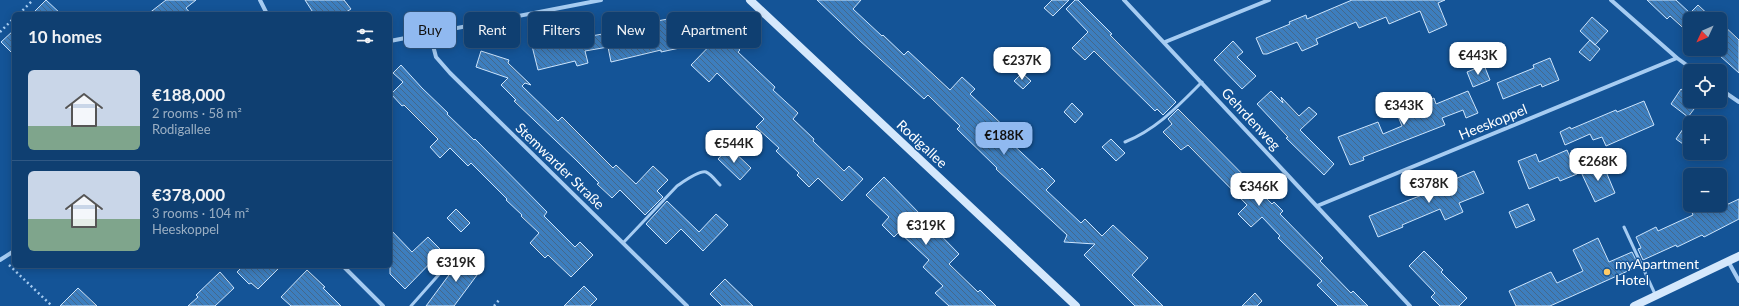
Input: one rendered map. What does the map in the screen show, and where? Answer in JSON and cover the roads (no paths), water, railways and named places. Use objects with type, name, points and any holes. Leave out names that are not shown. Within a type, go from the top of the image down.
[{"type":"main road","name":"Rodigallee","points":[[750,0],[1076,306]]},
{"type":"main road","points":[[1634,306],[1739,256]]},
{"type":"street","points":[[260,0],[266,12]]},
{"type":"street","points":[[456,29],[601,0]]},
{"type":"street","name":"Gehrdenweg","points":[[1124,0],[1165,42],[1410,306]]},
{"type":"street","points":[[1165,42],[1269,0]]},
{"type":"street","points":[[1611,0],[1685,64]]},
{"type":"street","points":[[392,41],[404,39]]},
{"type":"street","name":"Stemwarder Straße","points":[[434,48],[436,57],[450,73],[687,306]]},
{"type":"street","name":"Heeskoppel","points":[[1317,206],[1677,58]]},
{"type":"street","points":[[1727,94],[1739,102]]},
{"type":"street","points":[[1,259],[12,251]]},
{"type":"street","points":[[1728,261],[1739,281]]},
{"type":"street","points":[[344,268],[383,306]]},
{"type":"lane","points":[[1125,142],[1140,136],[1164,120],[1202,82]]},
{"type":"lane","points":[[623,243],[677,186],[686,180],[706,172],[720,185]]},
{"type":"lane","points":[[1624,227],[1656,296]]},
{"type":"lane","points":[[411,306],[458,253]]},
{"type":"place","name":"myApartment Hotel","points":[[1607,272]]}]
